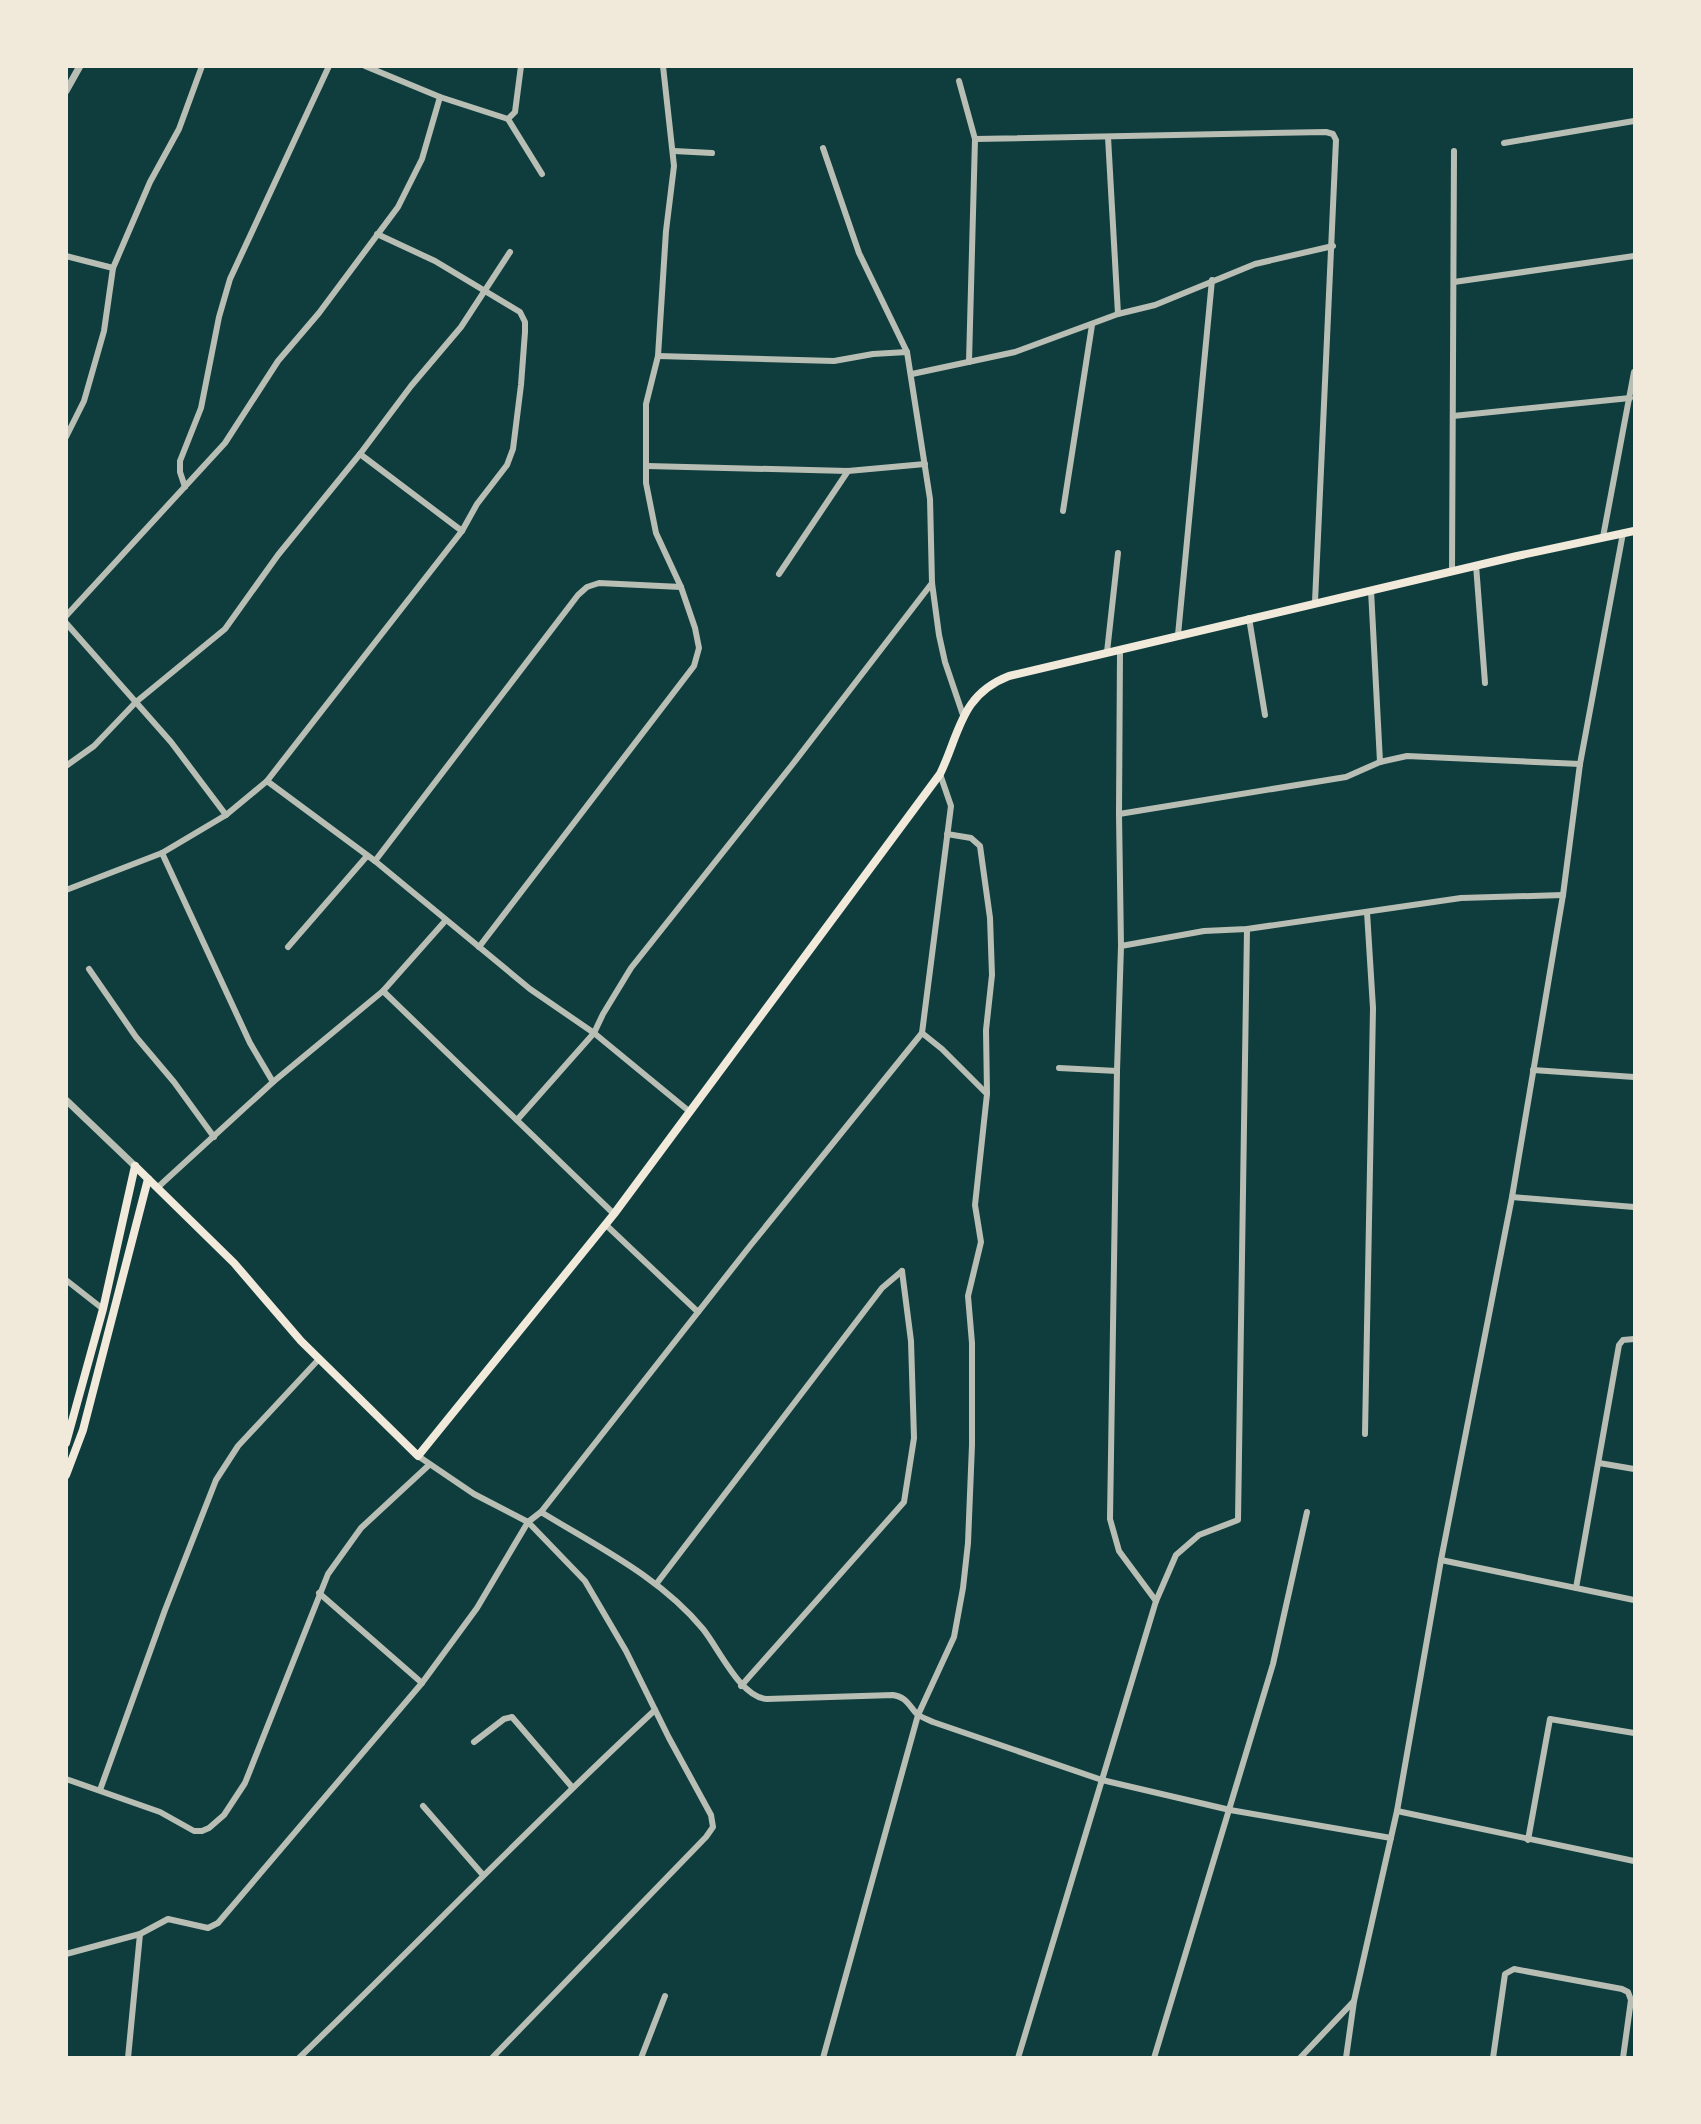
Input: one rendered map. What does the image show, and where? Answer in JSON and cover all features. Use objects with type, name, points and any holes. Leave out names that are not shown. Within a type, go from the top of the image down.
[{"type":"main road","points":[[135,1166],[234,1263],[319,1359],[418,1456],[614,1214],[691,1112],[940,774],[963,715],[982,691],[1009,676],[1315,602],[1634,531]]},
{"type":"main road","points":[[66,1443],[103,1309],[135,1166]]},
{"type":"main road","points":[[66,1475],[89,1408],[148,1179]]},
{"type":"main road","points":[[78,1404],[89,1408]]},
{"type":"street","points":[[66,91],[80,66]]},
{"type":"street","points":[[66,437],[84,401],[104,331],[113,268],[150,182],[179,129],[202,66]]},
{"type":"street","points":[[185,487],[180,461],[201,408],[223,299],[329,66]]},
{"type":"street","points":[[365,66],[440,97],[508,119],[542,174]]},
{"type":"street","points":[[508,119],[515,112],[521,66]]},
{"type":"street","points":[[480,947],[694,666],[699,648],[681,587],[656,533],[646,483],[646,404],[658,356],[674,151],[663,66]]},
{"type":"street","points":[[959,81],[975,139],[969,362]]},
{"type":"street","points":[[66,616],[225,443],[272,368],[319,313],[398,207],[422,159],[440,97]]},
{"type":"street","points":[[1503,143],[1634,121]]},
{"type":"street","points":[[975,139],[1333,134],[1336,140],[1333,246],[1315,602]]},
{"type":"street","points":[[1108,137],[1118,314]]},
{"type":"street","points":[[823,148],[859,253],[907,352],[933,533],[932,583],[945,663],[963,715]]},
{"type":"street","points":[[674,151],[712,153]]},
{"type":"street","points":[[1452,571],[1454,151]]},
{"type":"street","points":[[66,890],[162,853],[226,815],[267,781],[462,531],[477,504],[506,465],[513,449],[521,385],[524,322],[520,312],[435,261],[377,234]]},
{"type":"street","points":[[912,374],[1015,352],[1118,314],[1155,305],[1212,280],[1268,260],[1333,246]]},
{"type":"street","points":[[66,766],[94,746],[136,702],[225,629],[278,555],[461,327],[510,252]]},
{"type":"street","points":[[66,256],[113,268]]},
{"type":"street","points":[[1454,282],[1634,256]]},
{"type":"street","points":[[1178,635],[1212,280]]},
{"type":"street","points":[[1063,511],[1092,324]]},
{"type":"street","points":[[658,356],[834,361],[873,354],[907,352]]},
{"type":"street","points":[[1603,537],[1634,372]]},
{"type":"street","points":[[1453,416],[1630,398]]},
{"type":"street","points":[[360,454],[462,531]]},
{"type":"street","points":[[647,466],[848,471],[925,464]]},
{"type":"street","points":[[779,574],[848,471]]},
{"type":"street","points":[[1346,2057],[1354,2001],[1397,1811],[1441,1560],[1512,1198],[1563,895],[1580,764],[1623,533]]},
{"type":"street","points":[[1107,652],[1118,553]]},
{"type":"street","points":[[1476,565],[1485,683]]},
{"type":"street","points":[[375,861],[578,595],[587,587],[599,583],[681,587]]},
{"type":"street","points":[[517,1120],[594,1033],[631,968],[932,583]]},
{"type":"street","points":[[1370,590],[1380,762]]},
{"type":"street","points":[[1249,618],[1265,715]]},
{"type":"street","points":[[66,624],[170,742],[226,815]]},
{"type":"street","points":[[1121,650],[1121,946],[1110,1519],[1119,1551],[1156,1601]]},
{"type":"street","points":[[1119,814],[1346,777],[1380,762],[1407,756],[1580,764]]},
{"type":"street","points":[[66,1954],[140,1934],[169,1919],[208,1928],[218,1923],[422,1683],[477,1608],[528,1522],[541,1512],[922,1033],[951,806],[940,774]]},
{"type":"street","points":[[267,781],[375,861],[530,989],[594,1033],[691,1112]]},
{"type":"street","points":[[823,2057],[918,1715],[954,1637],[968,1543],[972,1343],[968,1296],[981,1242],[975,1205],[987,1094],[986,1030],[992,975],[990,918],[980,846],[971,838],[947,834]]},
{"type":"street","points":[[162,853],[250,1043],[273,1082]]},
{"type":"street","points":[[288,947],[367,856]]},
{"type":"street","points":[[1121,946],[1204,931],[1247,929],[1461,898],[1563,895]]},
{"type":"street","points":[[1366,1434],[1373,1008],[1367,912]]},
{"type":"street","points":[[157,1188],[273,1082],[383,991],[446,920]]},
{"type":"street","points":[[1018,2057],[1156,1601],[1176,1555],[1199,1535],[1238,1520],[1247,929]]},
{"type":"street","points":[[89,969],[136,1037],[174,1082],[214,1137]]},
{"type":"street","points":[[383,991],[614,1214]]},
{"type":"street","points":[[922,1033],[987,1094]]},
{"type":"street","points":[[1059,1068],[1117,1071]]},
{"type":"street","points":[[1532,1070],[1634,1077]]},
{"type":"street","points":[[66,1100],[135,1166]]},
{"type":"street","points":[[1512,1198],[1634,1207]]},
{"type":"street","points":[[605,1224],[698,1312]]},
{"type":"street","points":[[657,1583],[882,1288],[902,1271],[911,1341],[914,1438],[904,1502],[741,1686]]},
{"type":"street","points":[[66,1280],[103,1309]]},
{"type":"street","points":[[1576,1588],[1619,1345],[1623,1340],[1634,1339]]},
{"type":"street","points":[[100,1790],[165,1610],[216,1480],[238,1446],[319,1359]]},
{"type":"street","points":[[418,1456],[474,1494],[528,1522],[585,1581],[626,1651],[711,1815],[712,1827],[706,1837],[492,2057]]},
{"type":"street","points":[[1599,1463],[1634,1469]]},
{"type":"street","points":[[66,1779],[160,1812],[194,1831],[209,1828],[224,1815],[245,1783],[328,1574],[361,1528],[429,1465]]},
{"type":"street","points":[[541,1512],[657,1583],[690,1612],[741,1686],[755,1698],[893,1695],[910,1703],[918,1715],[1101,1780],[1230,1810],[1391,1838]]},
{"type":"street","points":[[1154,2057],[1273,1664],[1307,1512]]},
{"type":"street","points":[[1441,1560],[1634,1600]]},
{"type":"street","points":[[319,1592],[422,1683]]},
{"type":"street","points":[[299,2057],[390,1970],[572,1787],[655,1710]]},
{"type":"street","points":[[474,1742],[504,1718],[512,1717],[572,1787]]},
{"type":"street","points":[[1528,1840],[1550,1719],[1634,1733]]},
{"type":"street","points":[[423,1806],[483,1875]]},
{"type":"street","points":[[1397,1811],[1634,1861]]},
{"type":"street","points":[[128,2057],[140,1934]]},
{"type":"street","points":[[1493,2057],[1505,1974],[1514,1969],[1622,1989],[1628,1993],[1631,2000],[1623,2057]]},
{"type":"street","points":[[641,2057],[665,1996]]},
{"type":"street","points":[[1300,2057],[1354,2001]]}]
